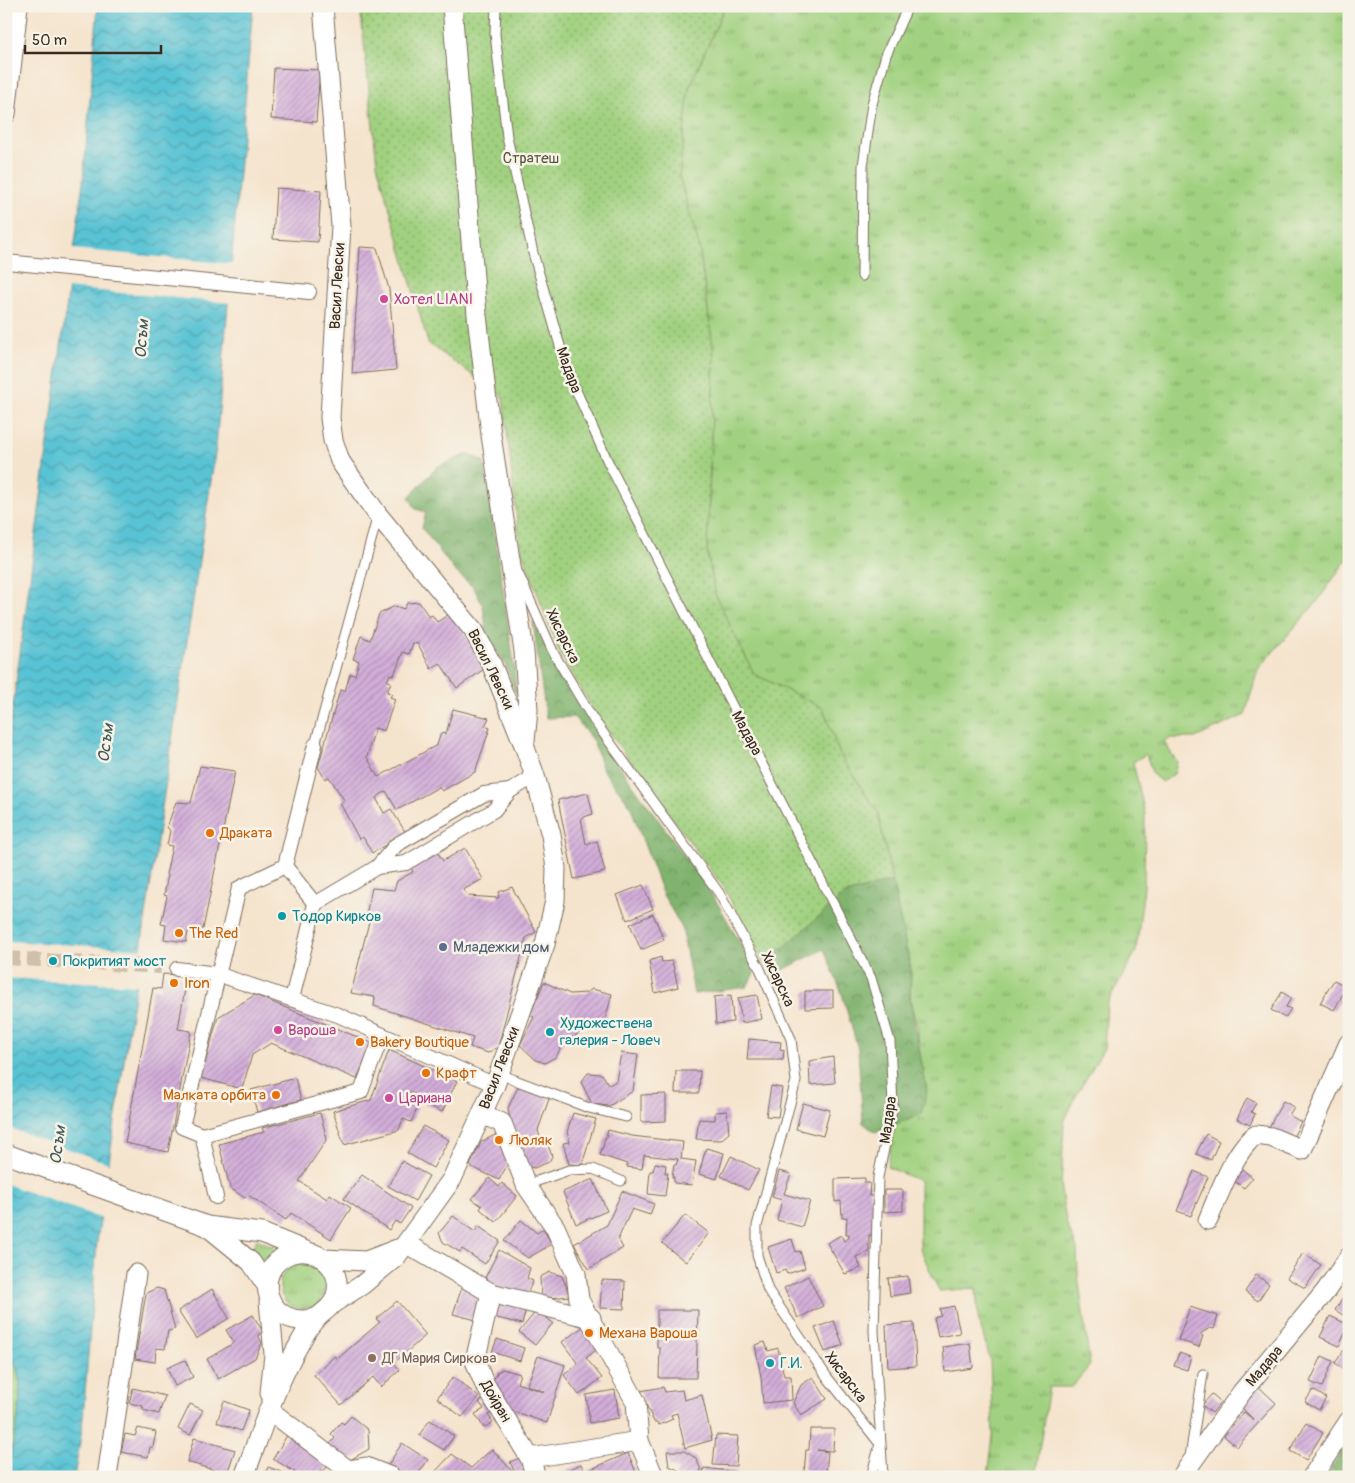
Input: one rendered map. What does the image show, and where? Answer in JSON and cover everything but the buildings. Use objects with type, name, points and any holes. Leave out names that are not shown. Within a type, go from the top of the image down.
[{"type":"street","points":[[6,114],[18,6]]},
{"type":"street","name":"Васил Левски","points":[[323,6],[329,58],[341,226],[330,418],[333,440],[340,461],[378,515],[474,631],[498,680],[535,776],[551,835],[556,868],[555,901],[544,944],[497,1079],[452,1179],[407,1244],[385,1268],[332,1304]]},
{"type":"street","points":[[452,6],[477,315],[507,548],[524,651],[528,710],[524,745]]},
{"type":"street","points":[[6,262],[308,292]]},
{"type":"street","points":[[285,866],[315,744]]},
{"type":"street","points":[[377,867],[406,863],[494,810],[510,791],[535,776]]},
{"type":"street","points":[[292,998],[315,904],[377,867],[396,845],[484,794],[510,791]]},
{"type":"street","points":[[285,866],[315,904]]},
{"type":"street","points":[[285,866],[239,888],[182,1127],[202,1135],[361,1092],[382,1034]]},
{"type":"street","points":[[177,969],[217,974],[292,998],[497,1079]]},
{"type":"street","points":[[1208,1220],[1227,1178],[1248,1140],[1256,1135],[1271,1137],[1302,1150],[1349,1044]]},
{"type":"street","points":[[482,1114],[502,1123],[526,1185],[559,1236],[576,1274],[579,1300],[591,1318],[636,1402],[639,1440],[654,1477]]},
{"type":"street","points":[[202,1135],[216,1197]]},
{"type":"street","points":[[6,1154],[207,1226],[262,1234],[317,1256],[334,1272],[337,1283],[332,1304],[326,1312],[316,1318],[304,1321],[293,1320],[278,1311],[251,1262],[207,1226]]},
{"type":"street","points":[[269,1410],[274,1354],[268,1292],[271,1271],[280,1259],[290,1254],[366,1261],[388,1254],[407,1244],[491,1293],[591,1318]]},
{"type":"street","name":"Мадара","points":[[1185,1472],[1242,1392],[1325,1292],[1349,1257]]},
{"type":"street","points":[[107,1477],[136,1274]]},
{"type":"street","name":"Дойран","points":[[491,1293],[475,1361],[484,1383],[530,1458],[536,1477]]},
{"type":"street","points":[[244,1477],[288,1366],[316,1318]]},
{"type":"street","points":[[269,1410],[349,1473],[366,1467],[392,1477]]},
{"type":"street","points":[[1312,1477],[1349,1421]]},
{"type":"street","points":[[530,1458],[639,1440]]},
{"type":"lane","name":"Мадара","points":[[496,6],[495,34],[507,137],[533,253],[567,370],[608,462],[871,978],[890,1041],[893,1106],[878,1177],[874,1331],[883,1477]]},
{"type":"lane","points":[[862,276],[863,166],[872,104],[886,55],[908,6]]},
{"type":"lane","points":[[315,744],[378,515]]},
{"type":"lane","name":"Хисарска","points":[[507,548],[554,654],[593,718],[719,893],[760,969],[791,1039],[796,1081],[757,1226],[757,1255],[768,1290],[827,1377],[880,1444]]},
{"type":"lane","points":[[497,1079],[589,1108],[626,1117]]},
{"type":"lane","points":[[526,1185],[569,1170],[593,1169],[621,1181]]},
{"type":"lane","points":[[1185,1472],[1203,1374]]},
{"type":"lane","points":[[870,1477],[880,1444]]},
{"type":"green space","name":"Стратеш","points":[[360,6],[725,6],[689,88],[679,176],[699,246],[714,355],[707,552],[716,597],[754,674],[823,708],[840,755],[878,813],[892,881],[845,894],[764,964],[724,888],[597,716],[559,652],[520,546],[503,397],[428,343],[377,164]]},
{"type":"green space","points":[[725,6],[1349,6],[1349,556],[1317,602],[1258,669],[1245,715],[1195,738],[1170,738],[1164,742],[1177,762],[1174,774],[1162,782],[1153,775],[1146,754],[1133,762],[1145,814],[1144,887],[1136,951],[1107,1004],[1104,1048],[1076,1096],[1064,1122],[1061,1192],[1067,1225],[1077,1248],[1078,1276],[1090,1365],[1072,1387],[1049,1387],[1035,1477],[988,1477],[993,1435],[990,1359],[978,1318],[976,1288],[939,1291],[920,1248],[920,1181],[887,1167],[895,1124],[921,1114],[918,1030],[910,1000],[911,970],[878,813],[840,755],[823,708],[754,674],[716,597],[707,551],[714,355],[699,246],[679,176],[689,88]]},
{"type":"green space","points":[[468,454],[484,461],[514,665],[516,695],[506,666],[487,634],[483,606],[474,588],[454,570],[422,528],[426,512],[416,509],[409,497],[437,467]]},
{"type":"green space","points":[[533,621],[551,657],[592,726],[722,911],[755,971],[747,987],[694,994],[682,928],[662,893],[630,805],[603,770],[593,741],[574,717],[546,718]]},
{"type":"green space","points":[[892,881],[911,970],[910,1000],[927,1090],[921,1114],[875,1132],[863,1123],[858,1049],[842,994],[824,949],[779,972],[764,964],[845,894]]},
{"type":"green space","points":[[257,1239],[276,1248],[261,1264],[250,1252]]},
{"type":"green space","points":[[303,1263],[316,1267],[322,1273],[326,1286],[322,1299],[316,1305],[303,1309],[290,1305],[284,1299],[280,1286],[284,1273],[290,1267]]},
{"type":"green space","points":[[6,1348],[15,1362],[20,1394],[19,1411],[7,1477]]},
{"type":"green space","points":[[1349,1441],[1349,1477],[1328,1477],[1327,1474]]},
{"type":"water","name":"Осъм","points":[[98,6],[253,6],[216,447],[97,1242],[82,1430],[74,1477],[7,1477],[19,1411],[20,1394],[15,1362],[6,1348],[6,758],[83,182]]},
{"type":"pier","points":[[72,249],[234,264],[231,303],[67,288]]},
{"type":"pier","name":"Покритият мост","points":[[6,941],[143,949],[138,985],[6,978]]},
{"type":"pier","points":[[6,1127],[111,1164],[103,1219],[6,1184]]},
{"type":"tunnel","points":[[6,958],[161,967]]},
{"type":"place","name":"Хотел LIANI","points":[[384,299]]},
{"type":"place","name":"Драката","points":[[210,833]]},
{"type":"place","name":"Тодор Кирков","points":[[282,916]]},
{"type":"place","name":"The Red","points":[[179,933]]},
{"type":"place","name":"Младежки дом","points":[[443,947]]},
{"type":"place","name":"Покритият мост","points":[[53,961]]},
{"type":"place","name":"Iron","points":[[174,983]]},
{"type":"place","name":"Вароша","points":[[278,1030]]},
{"type":"place","name":"Художествена галерия - Ловеч","points":[[550,1032]]},
{"type":"place","name":"Bakery Boutique","points":[[360,1042]]},
{"type":"place","name":"Крафт","points":[[426,1073]]},
{"type":"place","name":"Малката орбита","points":[[276,1095]]},
{"type":"place","name":"Цариана","points":[[389,1098]]},
{"type":"place","name":"Люляк","points":[[499,1140]]},
{"type":"place","name":"Механа Вароша","points":[[589,1333]]},
{"type":"place","name":"ДГ Мария Сиркова","points":[[372,1358]]},
{"type":"place","name":"Г.И.","points":[[770,1363]]}]
